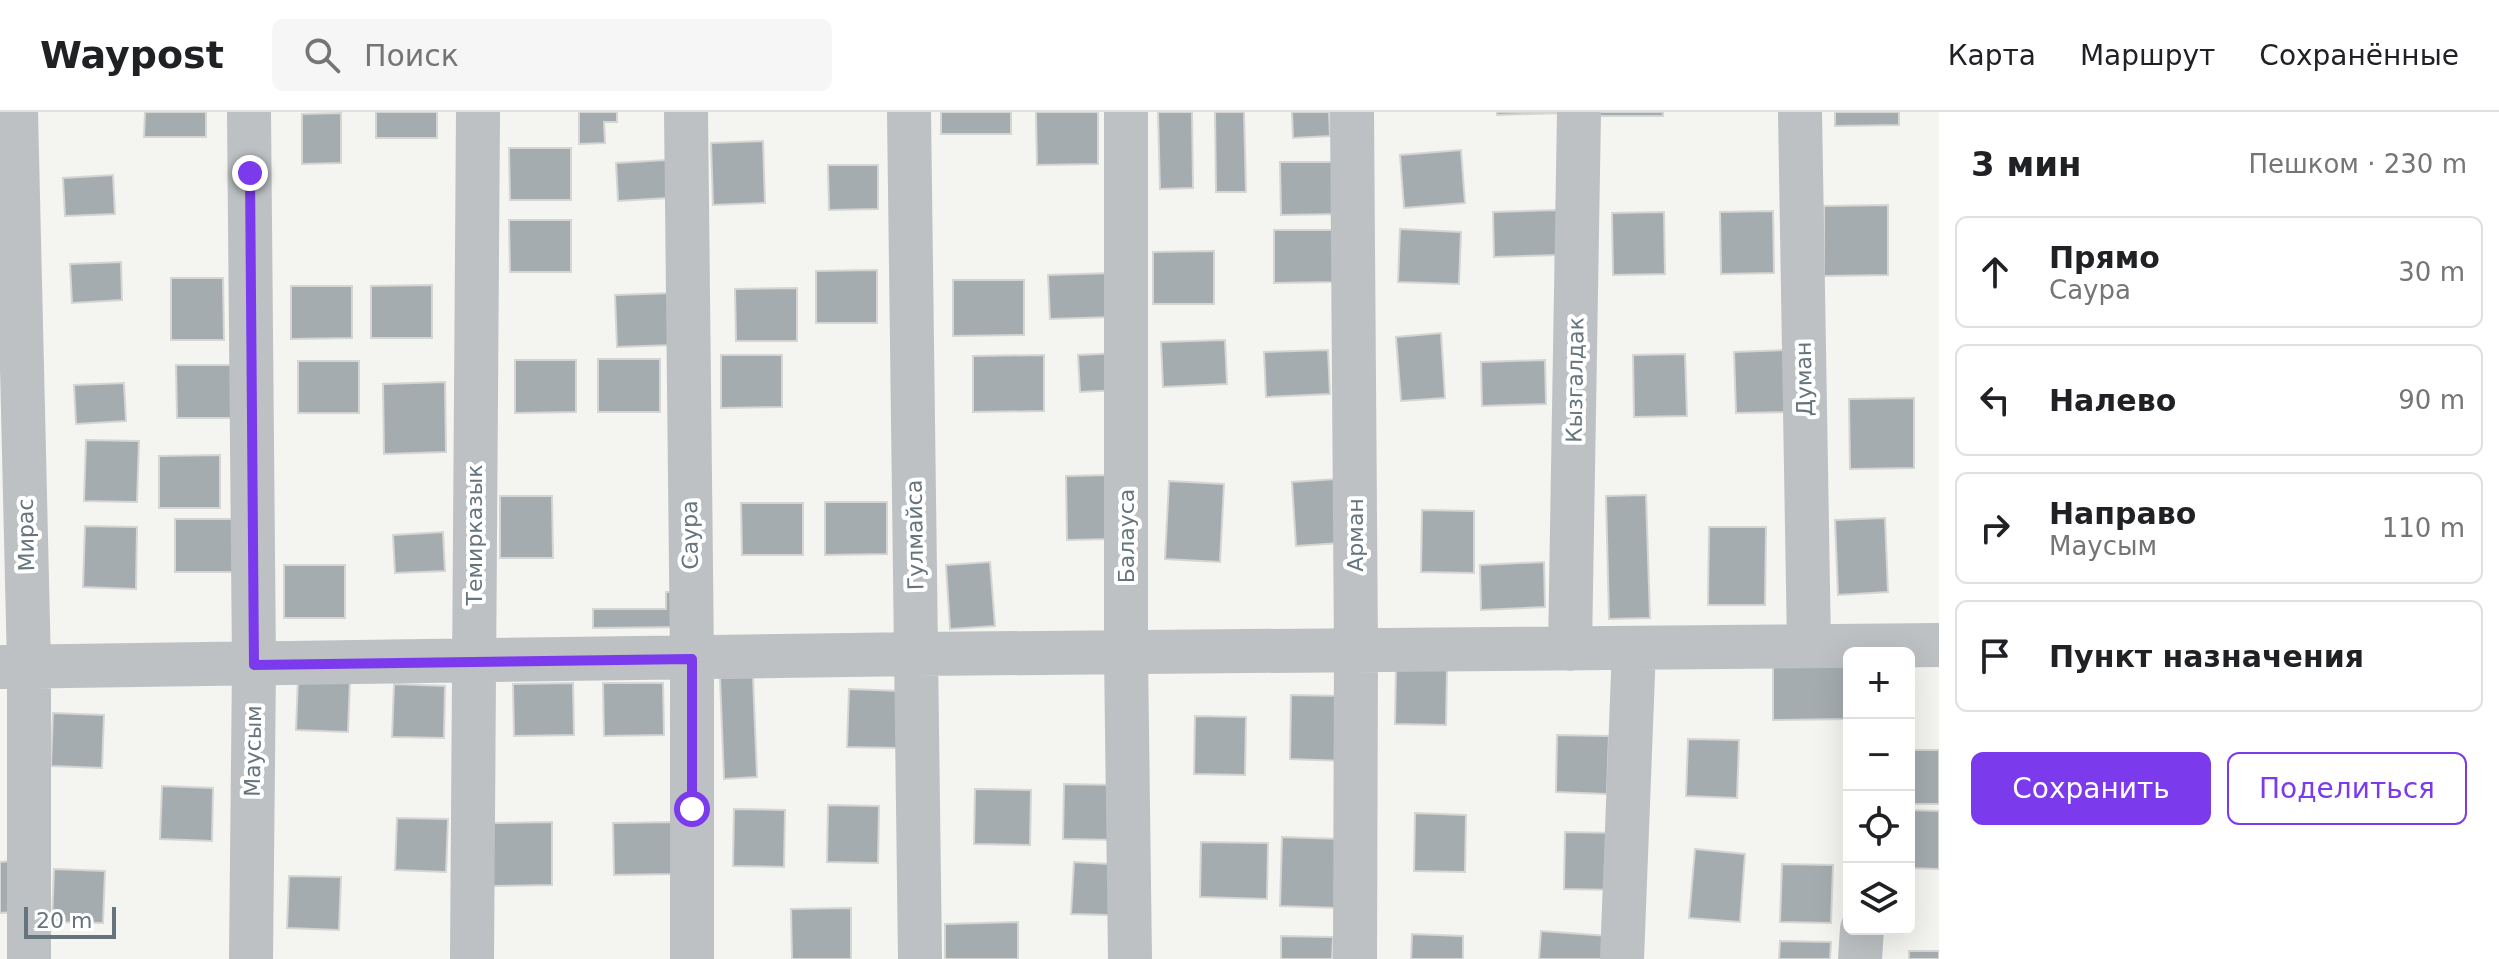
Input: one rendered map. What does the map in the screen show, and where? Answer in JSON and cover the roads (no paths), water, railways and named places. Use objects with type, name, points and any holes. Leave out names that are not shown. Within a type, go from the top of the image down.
[{"type":"street","name":"Мирас","points":[[16,112],[14,666],[29,959]]},
{"type":"street","name":"Маусым","points":[[249,112],[254,665],[251,959]]},
{"type":"street","name":"Темирказык","points":[[472,959],[478,112]]},
{"type":"street","name":"Саура","points":[[686,112],[692,959]]},
{"type":"street","name":"Гулмайса","points":[[909,112],[920,959]]},
{"type":"street","name":"Балауса","points":[[1126,112],[1126,654],[1130,959]]},
{"type":"street","name":"Арман","points":[[1352,112],[1355,959]]},
{"type":"street","name":"Кызгалдак","points":[[1570,649],[1579,112]]},
{"type":"street","name":"Думан","points":[[1800,112],[1809,646]]},
{"type":"street","points":[[1908,647],[1939,645]]},
{"type":"street","points":[[1622,959],[1634,648]]},
{"type":"street","points":[[14,666],[917,654],[1843,648]]},
{"type":"street","points":[[1860,959],[1862,935]]}]
